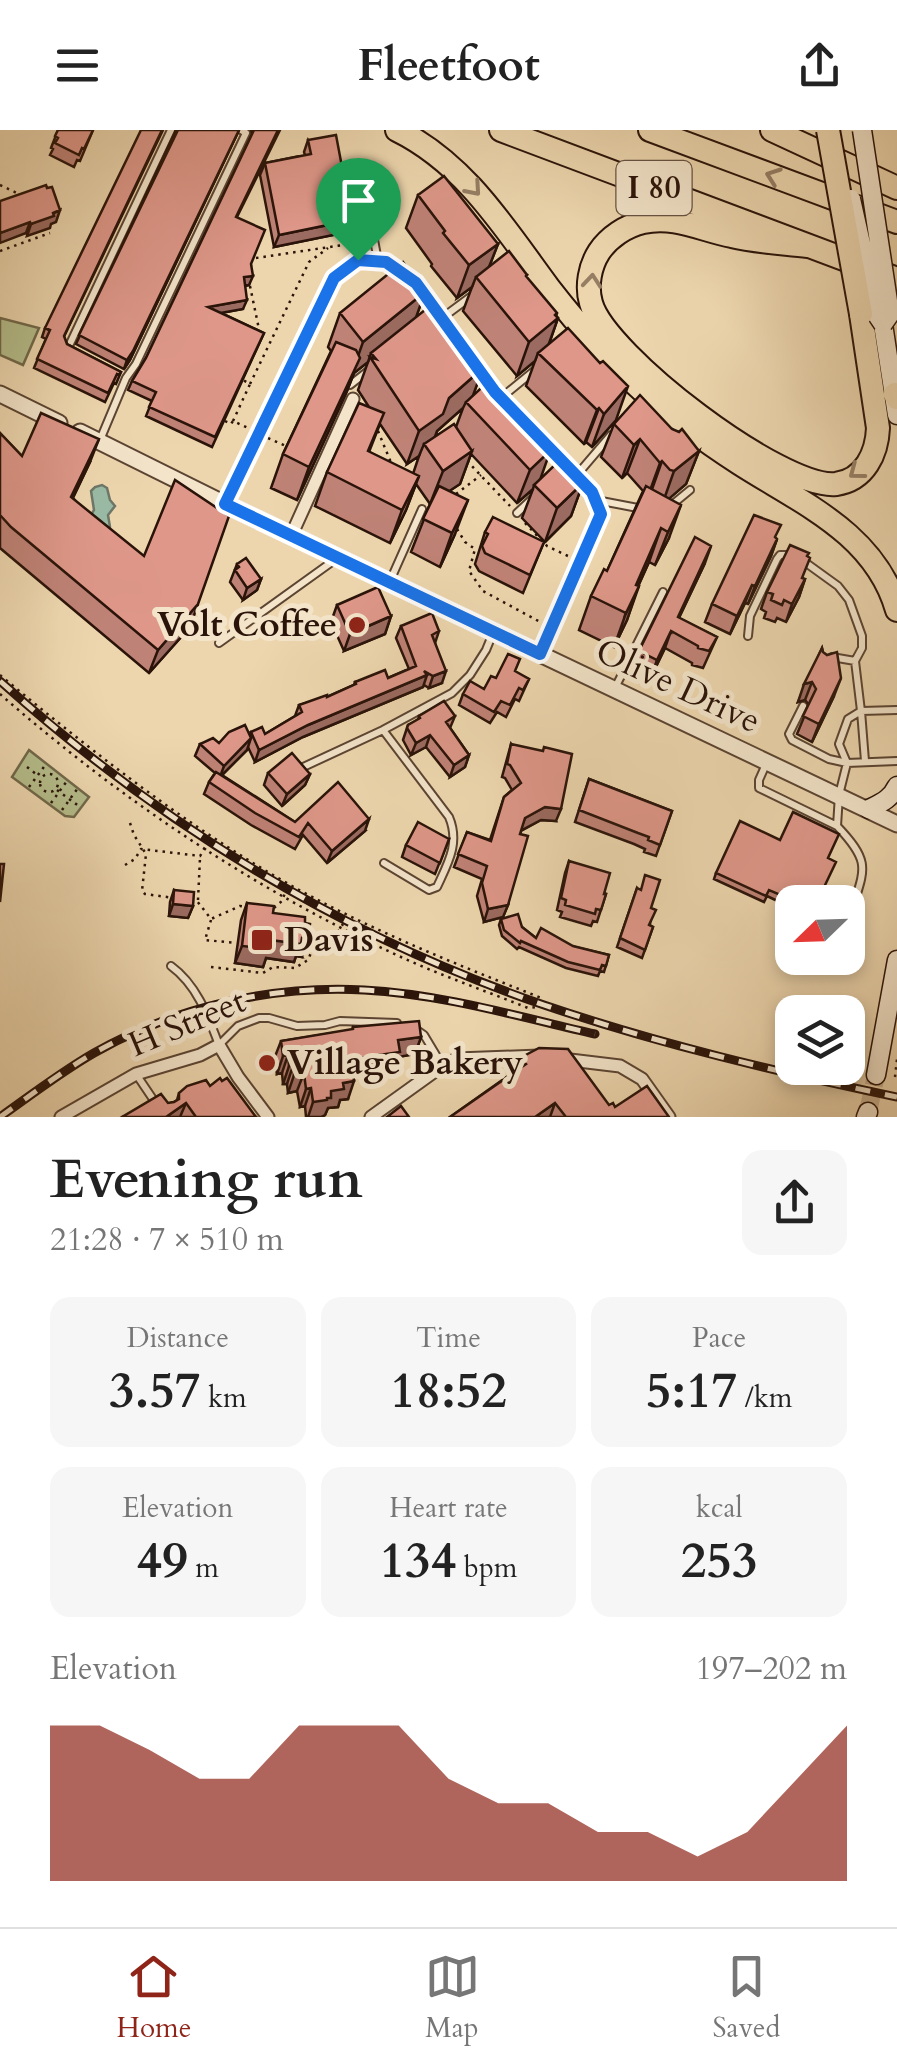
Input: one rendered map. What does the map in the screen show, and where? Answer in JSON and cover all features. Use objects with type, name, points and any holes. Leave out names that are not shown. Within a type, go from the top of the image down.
[{"type":"highway","points":[[397,130],[460,173],[553,293],[639,388],[690,430],[829,517],[853,537],[885,580],[897,610]]},
{"type":"highway","name":"I 80","points":[[501,130],[897,279]]},
{"type":"highway","name":"I 80","points":[[650,130],[897,222]]},
{"type":"highway","points":[[772,130],[897,188]]},
{"type":"highway","points":[[808,246],[732,236],[668,220],[642,222],[607,242],[597,254],[588,286],[600,323],[615,341],[706,421],[796,476],[822,484],[847,481],[868,465],[878,428],[828,130]]},
{"type":"main road","points":[[836,130],[877,315],[883,324],[896,402]]},
{"type":"main road","points":[[862,130],[890,314],[883,324]]},
{"type":"main road","points":[[869,809],[884,802],[897,786]]},
{"type":"main road","points":[[876,1075],[897,960]]},
{"type":"street","name":"Olive Drive","points":[[0,394],[897,824]]},
{"type":"street","points":[[291,536],[353,399]]},
{"type":"street","points":[[220,1045],[268,1117]]},
{"type":"street","name":"H Street","points":[[61,1117],[136,1074],[220,1045]]},
{"type":"street","points":[[372,1117],[457,1059],[532,1056],[620,1066],[642,1079],[669,1117]]},
{"type":"lane","points":[[82,355],[67,348],[171,130]]},
{"type":"lane","points":[[99,442],[126,378],[246,133],[241,130]]},
{"type":"lane","points":[[360,165],[378,261]]},
{"type":"lane","points":[[225,504],[334,278],[358,260],[386,262],[401,272]]},
{"type":"lane","points":[[416,283],[452,332]]},
{"type":"lane","points":[[430,322],[473,294]]},
{"type":"lane","points":[[350,385],[373,366]]},
{"type":"lane","points":[[495,392],[502,398],[540,366]]},
{"type":"lane","points":[[112,370],[126,378]]},
{"type":"lane","points":[[576,476],[620,424]]},
{"type":"lane","points":[[540,654],[601,514],[592,492],[541,439]]},
{"type":"lane","points":[[558,475],[567,466]]},
{"type":"lane","points":[[595,500],[660,512],[690,490]]},
{"type":"lane","points":[[517,513],[539,493]]},
{"type":"lane","points":[[389,582],[422,509]]},
{"type":"lane","points":[[748,636],[750,616],[780,555],[795,556],[838,586],[849,600],[862,636],[862,648],[855,660],[866,761]]},
{"type":"lane","points":[[219,643],[338,558]]},
{"type":"lane","points":[[614,689],[663,592]]},
{"type":"lane","points":[[300,768],[452,693],[470,675],[494,632]]},
{"type":"lane","points":[[822,666],[829,656],[855,660]]},
{"type":"lane","points":[[803,706],[789,734],[792,740],[847,764],[897,760]]},
{"type":"lane","points":[[837,826],[847,764],[838,744],[848,719],[862,712],[897,710]]},
{"type":"lane","points":[[383,730],[454,828],[454,851],[437,887],[429,890],[384,863]]},
{"type":"lane","points":[[768,761],[759,788],[837,826],[858,848],[864,869],[859,885]]},
{"type":"lane","points":[[171,966],[197,995],[220,1045]]},
{"type":"lane","name":"H Street","points":[[220,1045],[238,1026],[259,1018],[298,1026],[325,1026],[340,1021],[402,1024],[424,1035],[442,1066]]},
{"type":"lane","points":[[136,1074],[166,1117]]},
{"type":"path","points":[[0,194],[2,186],[31,200]]},
{"type":"path","points":[[0,252],[50,233]]},
{"type":"path","points":[[256,258],[374,240]]},
{"type":"path","points":[[216,416],[231,424],[234,421],[309,262],[328,248]]},
{"type":"path","points":[[250,286],[264,356]]},
{"type":"path","points":[[234,376],[250,384]]},
{"type":"path","points":[[234,421],[259,434]]},
{"type":"path","points":[[376,430],[393,466]]},
{"type":"path","points":[[468,462],[546,546],[580,561]]},
{"type":"path","points":[[456,494],[481,475]]},
{"type":"path","points":[[0,683],[2,676],[122,775],[213,838],[289,884],[375,929],[544,999]]},
{"type":"path","points":[[0,694],[115,787],[206,851],[421,965],[528,1008],[538,1006]]},
{"type":"path","points":[[30,787],[46,764]]},
{"type":"path","points":[[27,767],[40,776],[55,776],[58,791]]},
{"type":"path","points":[[40,776],[44,790],[58,791],[80,807]]},
{"type":"path","points":[[51,803],[67,781]]},
{"type":"path","points":[[62,810],[78,788]]},
{"type":"path","points":[[130,823],[146,854],[142,890],[145,894],[179,899]]},
{"type":"path","points":[[142,849],[200,856],[213,838]]},
{"type":"path","points":[[125,866],[142,849]]},
{"type":"path","points":[[200,856],[198,901],[211,919]]},
{"type":"path","points":[[272,910],[284,895]]},
{"type":"path","points":[[190,900],[198,901]]},
{"type":"path","points":[[238,944],[205,940],[211,919],[240,906],[256,908]]},
{"type":"path","points":[[212,967],[263,973],[273,966],[296,968],[308,960],[319,934],[336,935],[342,926]]},
{"type":"path","points":[[896,1077],[897,1056]]},
{"type":"shaded area","points":[[0,318],[39,328],[23,365],[0,355]]},
{"type":"shaded area","points":[[102,485],[115,506],[108,515],[110,527],[106,532],[88,520],[94,510],[91,491]]},
{"type":"shaded area","points":[[29,750],[89,797],[74,817],[65,816],[12,777]]},
{"type":"building","points":[[58,130],[93,130],[79,155],[55,143]]},
{"type":"building","points":[[141,130],[162,130],[64,336],[67,344],[121,372],[108,393],[37,359],[50,330],[45,328]]},
{"type":"building","points":[[178,130],[239,130],[127,360],[79,335]]},
{"type":"building","points":[[254,130],[278,130],[236,217],[265,230],[251,264],[253,276],[244,277],[247,300],[208,307],[264,333],[215,437],[149,407],[156,392],[132,381]]},
{"type":"building","points":[[336,135],[352,220],[279,235],[265,163],[311,154],[308,140]]},
{"type":"building","points":[[444,176],[498,244],[469,265],[418,195]]},
{"type":"building","points":[[46,185],[52,187],[60,210],[54,216],[0,233],[0,201]]},
{"type":"building","points":[[509,251],[557,313],[558,318],[529,342],[476,277]]},
{"type":"building","points":[[403,262],[425,292],[363,342],[340,313]]},
{"type":"building","points":[[435,302],[483,368],[449,398],[443,414],[419,431],[370,357],[376,359],[371,353]]},
{"type":"building","points":[[568,328],[628,386],[604,414],[538,353]]},
{"type":"building","points":[[336,342],[356,350],[360,358],[309,467],[283,454]]},
{"type":"building","points":[[492,378],[553,443],[551,450],[530,470],[466,402]]},
{"type":"building","points":[[640,395],[672,429],[682,429],[699,451],[674,471],[660,463],[640,439],[634,445],[614,424]]},
{"type":"building","points":[[359,403],[384,413],[368,451],[419,476],[402,510],[327,472]]},
{"type":"building","points":[[41,413],[99,439],[71,497],[144,556],[175,480],[229,516],[198,604],[158,650],[0,515],[0,433],[22,456]]},
{"type":"building","points":[[454,424],[472,451],[443,471],[424,444]]},
{"type":"building","points":[[561,459],[583,483],[557,508],[534,485]]},
{"type":"building","points":[[439,486],[468,500],[452,533],[423,519]]},
{"type":"building","points":[[646,486],[681,505],[668,532],[661,528],[626,613],[591,596],[604,569],[607,571]]},
{"type":"building","points":[[754,515],[781,525],[755,586],[752,585],[737,616],[712,604]]},
{"type":"building","points":[[493,517],[544,542],[530,575],[485,553],[485,532]]},
{"type":"building","points":[[695,537],[711,546],[678,617],[717,637],[709,651],[671,631],[657,660],[639,651]]},
{"type":"building","points":[[790,545],[809,553],[810,558],[792,604],[784,600],[782,605],[771,600],[773,594],[767,592]]},
{"type":"building","points":[[246,558],[261,579],[247,588],[235,570]]},
{"type":"building","points":[[378,587],[391,616],[350,634],[337,605]]},
{"type":"building","points":[[432,613],[439,631],[432,635],[446,671],[433,676],[424,671],[427,675],[259,750],[251,732],[262,727],[265,734],[302,712],[299,705],[327,697],[385,670],[388,678],[416,666],[401,626]]},
{"type":"building","points":[[822,648],[827,655],[837,652],[841,678],[819,724],[803,716],[816,689],[812,682],[804,684]]},
{"type":"building","points":[[508,654],[520,659],[515,671],[529,679],[510,705],[501,701],[494,712],[463,694],[470,681],[484,689],[491,676],[496,678]]},
{"type":"building","points":[[444,701],[455,716],[446,722],[469,755],[454,765],[430,735],[416,743],[407,728]]},
{"type":"building","points":[[245,725],[251,738],[224,766],[200,744],[213,738],[219,743],[229,732]]},
{"type":"building","points":[[511,744],[572,754],[561,809],[545,807],[525,818],[520,834],[528,836],[508,905],[488,909],[482,883],[487,866],[458,854],[467,832],[491,841],[504,797],[521,783],[507,764]]},
{"type":"building","points":[[292,753],[310,774],[287,794],[268,773]]},
{"type":"building","points":[[216,772],[295,822],[338,782],[369,819],[332,851],[308,823],[299,837],[209,782]]},
{"type":"building","points":[[589,779],[672,811],[660,845],[579,810]]},
{"type":"building","points":[[793,812],[839,834],[828,858],[836,862],[825,885],[775,885],[775,893],[769,890],[766,896],[716,873],[740,821],[780,840]]},
{"type":"building","points":[[418,822],[449,839],[440,863],[406,845]]},
{"type":"building","points":[[569,861],[610,873],[601,910],[596,909],[595,914],[565,905],[566,900],[561,898]]},
{"type":"building","points":[[0,864],[4,864],[0,902]]},
{"type":"building","points":[[645,875],[660,880],[651,908],[656,910],[649,925],[653,927],[645,950],[620,938]]},
{"type":"building","points":[[174,890],[194,892],[193,906],[173,904]]},
{"type":"building","points":[[247,903],[274,906],[273,913],[305,917],[305,923],[310,924],[308,939],[302,938],[301,944],[270,940],[269,949],[242,946]]},
{"type":"building","points":[[518,914],[522,927],[536,938],[541,928],[573,946],[609,955],[606,966],[602,965],[600,970],[568,962],[520,943],[504,930],[501,919]]},
{"type":"building","points":[[419,1021],[421,1037],[398,1040],[400,1052],[351,1059],[354,1081],[343,1083],[344,1089],[331,1091],[327,1100],[313,1102],[304,1073],[294,1075],[288,1055],[283,1056],[281,1041],[353,1027]]},
{"type":"building","points":[[539,1048],[568,1049],[609,1105],[613,1103],[615,1107],[647,1086],[669,1117],[566,1117],[555,1103],[535,1117],[450,1117],[526,1064],[520,1058]]},
{"type":"building","points":[[227,1078],[256,1117],[196,1117],[186,1103],[166,1117],[122,1117],[161,1094],[168,1103],[174,1102],[187,1086],[206,1080],[210,1086]]},
{"type":"building","points":[[401,1106],[409,1117],[387,1117]]},
{"type":"tunnel","points":[[868,1112],[876,1075]]},
{"type":"railway","points":[[0,681],[61,733],[189,828],[325,910],[396,945],[469,977],[587,1019],[719,1056],[897,1097]]},
{"type":"railway","points":[[0,1117],[94,1053],[157,1023],[225,1002],[294,991],[364,990],[422,996],[595,1034]]},
{"type":"place","name":"Volt Coffee","points":[[357,625]]},
{"type":"place","name":"Davis","points":[[262,940]]},
{"type":"place","name":"Village Bakery","points":[[267,1063]]},
{"type":"route","points":[[358,260],[386,262],[416,283],[495,392],[592,492],[601,514],[540,654],[225,504],[334,278],[358,260]]}]
